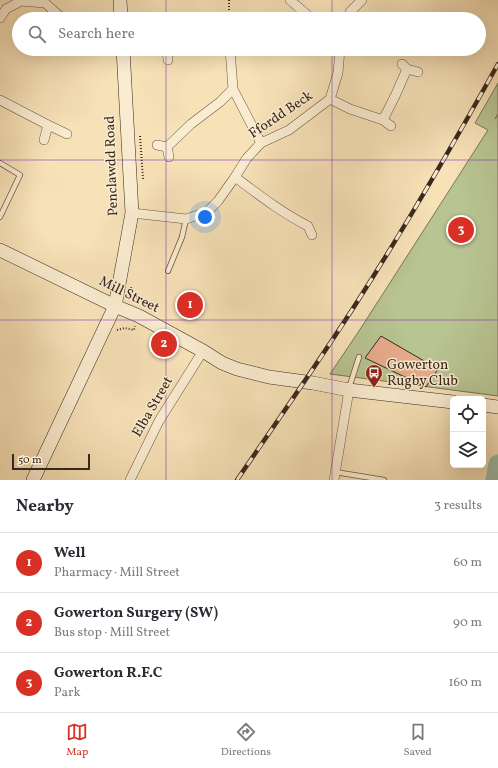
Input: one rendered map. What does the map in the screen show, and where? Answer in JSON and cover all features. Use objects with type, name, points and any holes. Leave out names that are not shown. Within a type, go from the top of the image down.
[{"type":"main road","points":[[120,0],[121,12]]},
{"type":"main road","name":"Penclawdd Road","points":[[34,480],[115,306],[132,213],[123,56]]},
{"type":"main road","name":"Mill Street","points":[[0,250],[115,306],[139,316],[222,363],[237,369],[269,377],[349,390],[450,402]]},
{"type":"main road","points":[[486,405],[498,407]]},
{"type":"street","points":[[0,18],[6,9],[21,0],[45,3],[55,12]]},
{"type":"street","points":[[350,12],[362,0]]},
{"type":"street","points":[[288,1],[303,12]]},
{"type":"street","points":[[168,56],[168,60]]},
{"type":"street","points":[[231,56],[233,89],[261,143]]},
{"type":"street","name":"Ffordd Beck","points":[[132,213],[186,219],[207,212],[218,201],[247,158],[261,143],[289,130],[330,99],[338,73],[339,56]]},
{"type":"street","points":[[383,120],[396,94],[404,66],[418,72]]},
{"type":"street","points":[[167,147],[191,124],[220,102],[233,89]]},
{"type":"street","points":[[330,99],[350,109],[383,120],[391,126]]},
{"type":"street","points":[[0,100],[68,134]]},
{"type":"street","points":[[44,140],[48,125]]},
{"type":"street","points":[[157,145],[167,147]]},
{"type":"street","points":[[167,147],[169,157]]},
{"type":"street","points":[[235,177],[292,218],[312,227]]},
{"type":"street","name":"Elba Street","points":[[130,480],[159,421],[203,351]]},
{"type":"street","points":[[334,476],[349,390]]},
{"type":"lane","points":[[0,163],[20,175],[0,217]]},
{"type":"lane","points":[[168,271],[182,237],[186,219]]},
{"type":"lane","points":[[349,390],[359,358]]},
{"type":"lane","points":[[334,476],[384,480]]},
{"type":"path","points":[[229,0],[229,12]]},
{"type":"path","points":[[115,330],[125,328],[134,330],[144,303],[132,292],[130,282]]},
{"type":"green space","points":[[498,83],[498,113],[495,119],[498,115],[498,396],[330,374],[488,130],[475,123]]},
{"type":"building","points":[[381,336],[438,369],[426,387],[365,358]]},
{"type":"waterway","points":[[495,480],[498,464]]},
{"type":"railway","points":[[237,480],[359,299],[465,123],[498,64]]},
{"type":"place","name":"Gowerton R.F.C","points":[[461,230]]},
{"type":"place","name":"Well","points":[[190,305]]},
{"type":"place","name":"Gowerton Surgery (SW)","points":[[164,344]]},
{"type":"place","name":"Gowerton Rugby Club","points":[[374,388]]}]
